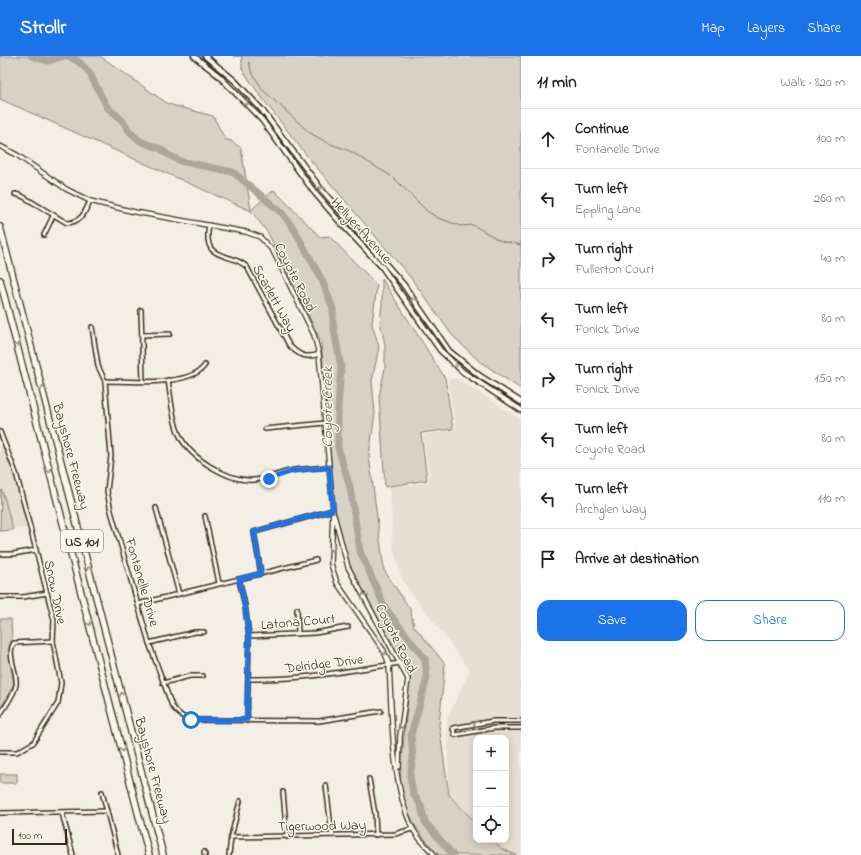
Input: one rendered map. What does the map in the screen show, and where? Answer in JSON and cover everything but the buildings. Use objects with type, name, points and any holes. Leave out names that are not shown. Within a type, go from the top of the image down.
[{"type":"highway","name":"Bayshore Freeway","points":[[0,227],[163,855]]},
{"type":"highway","name":"Bayshore Freeway","points":[[0,280],[149,855]]},
{"type":"main road","name":"Hellyer Avenue","points":[[194,56],[218,76],[262,120],[314,192],[382,267],[440,350],[463,372],[521,410]]},
{"type":"main road","name":"Hellyer Avenue","points":[[205,56],[223,70],[262,110],[321,189],[403,284],[435,332],[458,359],[480,376],[521,402]]},
{"type":"main road","points":[[218,76],[223,70]]},
{"type":"main road","points":[[430,336],[435,332]]},
{"type":"street","name":"Coyote Road","points":[[0,146],[17,155],[66,189],[90,201],[127,211],[246,232],[260,237],[267,243],[314,335],[320,354],[333,510],[332,564],[337,583],[378,640],[389,664],[398,782],[404,808],[412,829],[435,855]]},
{"type":"street","points":[[15,194],[22,196],[62,222],[73,223],[84,216],[90,201]]},
{"type":"street","points":[[44,235],[53,216]]},
{"type":"street","name":"Scarlett Way","points":[[209,225],[208,240],[211,249],[220,256],[238,261],[247,267],[289,345],[295,353],[303,356],[320,354]]},
{"type":"street","points":[[141,310],[144,380]]},
{"type":"street","name":"Fontanelle Drive","points":[[92,327],[98,366],[105,381],[111,456],[107,491],[111,511],[149,644],[172,706],[183,718],[191,720],[318,721],[381,711]]},
{"type":"street","points":[[143,334],[170,334]]},
{"type":"street","points":[[105,381],[168,380],[196,374],[205,365]]},
{"type":"street","points":[[168,380],[176,427],[184,444],[201,459],[226,475],[252,480],[269,479],[292,471],[329,467]]},
{"type":"street","points":[[265,429],[325,423]]},
{"type":"street","name":"Snow Drive","points":[[0,432],[16,473],[54,620],[54,641],[61,683],[58,703],[33,744],[24,750],[0,752]]},
{"type":"street","points":[[156,508],[179,594]]},
{"type":"street","name":"Coyote Road","points":[[333,510],[348,567],[408,679],[400,736],[398,782]]},
{"type":"street","points":[[261,574],[254,532],[333,510]]},
{"type":"street","points":[[205,516],[219,583]]},
{"type":"street","points":[[0,554],[13,554],[36,550]]},
{"type":"street","points":[[138,604],[316,560]]},
{"type":"street","points":[[239,579],[245,606],[249,636],[250,679],[247,720]]},
{"type":"street","points":[[0,597],[28,597],[47,593]]},
{"type":"street","points":[[297,609],[298,634]]},
{"type":"street","name":"Latona Court","points":[[249,636],[298,634],[348,627]]},
{"type":"street","points":[[149,644],[195,632],[204,632]]},
{"type":"street","points":[[0,715],[15,688],[16,677],[11,650],[14,642],[54,641]]},
{"type":"street","name":"Delridge Drive","points":[[250,679],[285,680],[317,677],[400,662]]},
{"type":"street","points":[[163,683],[190,676],[203,676]]},
{"type":"street","points":[[521,721],[493,721],[453,728],[454,735],[494,728],[521,728]]},
{"type":"street","points":[[369,778],[375,814],[376,835]]},
{"type":"street","points":[[326,785],[332,835]]},
{"type":"street","points":[[102,792],[118,855]]},
{"type":"street","points":[[283,792],[288,836]]},
{"type":"street","points":[[229,855],[231,837],[240,801]]},
{"type":"street","points":[[0,813],[106,811]]},
{"type":"street","points":[[62,813],[73,855]]},
{"type":"street","name":"Tigerwood Way","points":[[231,837],[376,835],[395,834],[412,829]]},
{"type":"shaded area","points":[[0,56],[100,56],[168,104],[213,116],[225,139],[241,148],[251,210],[274,190],[320,237],[329,236],[377,285],[372,324],[379,347],[372,381],[375,413],[369,456],[384,570],[410,609],[414,626],[445,664],[439,725],[449,795],[473,820],[473,843],[496,843],[502,849],[516,855],[437,855],[414,824],[406,806],[400,779],[410,677],[350,567],[335,509],[321,341],[268,233],[251,211],[0,99]]},
{"type":"shaded area","points":[[242,56],[521,56],[521,389],[479,361],[452,335],[411,278],[307,156],[259,94],[242,69]]},
{"type":"shaded area","points":[[382,279],[445,378],[453,429],[421,433],[427,480],[385,487],[379,397],[385,368],[385,344],[380,322]]},
{"type":"shaded area","points":[[456,378],[521,419],[521,855],[516,855],[501,849],[496,843],[509,843],[509,735],[473,735],[473,819],[449,794],[447,719],[470,670],[402,580],[393,547],[390,487],[430,482],[423,435],[456,430],[448,380]]},
{"type":"shaded area","points":[[0,440],[14,477],[27,528],[0,531]]},
{"type":"shaded area","points":[[1,490],[3,493],[13,530],[0,531]]},
{"type":"shaded area","points":[[0,619],[11,619],[12,639],[9,647],[14,684],[0,709]]},
{"type":"shaded area","points":[[0,774],[17,774],[17,783],[0,783]]},
{"type":"waterway","name":"Coyote Creek","points":[[31,56],[48,61],[64,56]]},
{"type":"waterway","name":"Coyote Creek","points":[[68,56],[79,62],[89,72],[107,107],[122,120],[130,132],[140,141],[161,149],[180,161],[233,172],[282,213],[294,229],[322,280],[333,309],[333,324],[341,367],[338,407],[338,448],[350,487],[360,551],[385,608],[425,659],[427,678],[411,735],[413,758],[410,776],[413,793],[421,806],[425,822],[453,855]]},
{"type":"waterway","points":[[249,62],[251,71],[263,90],[310,133],[328,143],[350,151],[391,176]]},
{"type":"waterway","points":[[394,178],[427,211],[438,218],[461,226],[473,225],[501,241],[511,243]]},
{"type":"waterway","points":[[513,243],[521,245]]},
{"type":"route","points":[[191,720],[247,720],[250,679],[249,636],[245,606],[239,579],[261,574],[254,532],[333,510],[329,467],[292,471],[269,479]]}]
